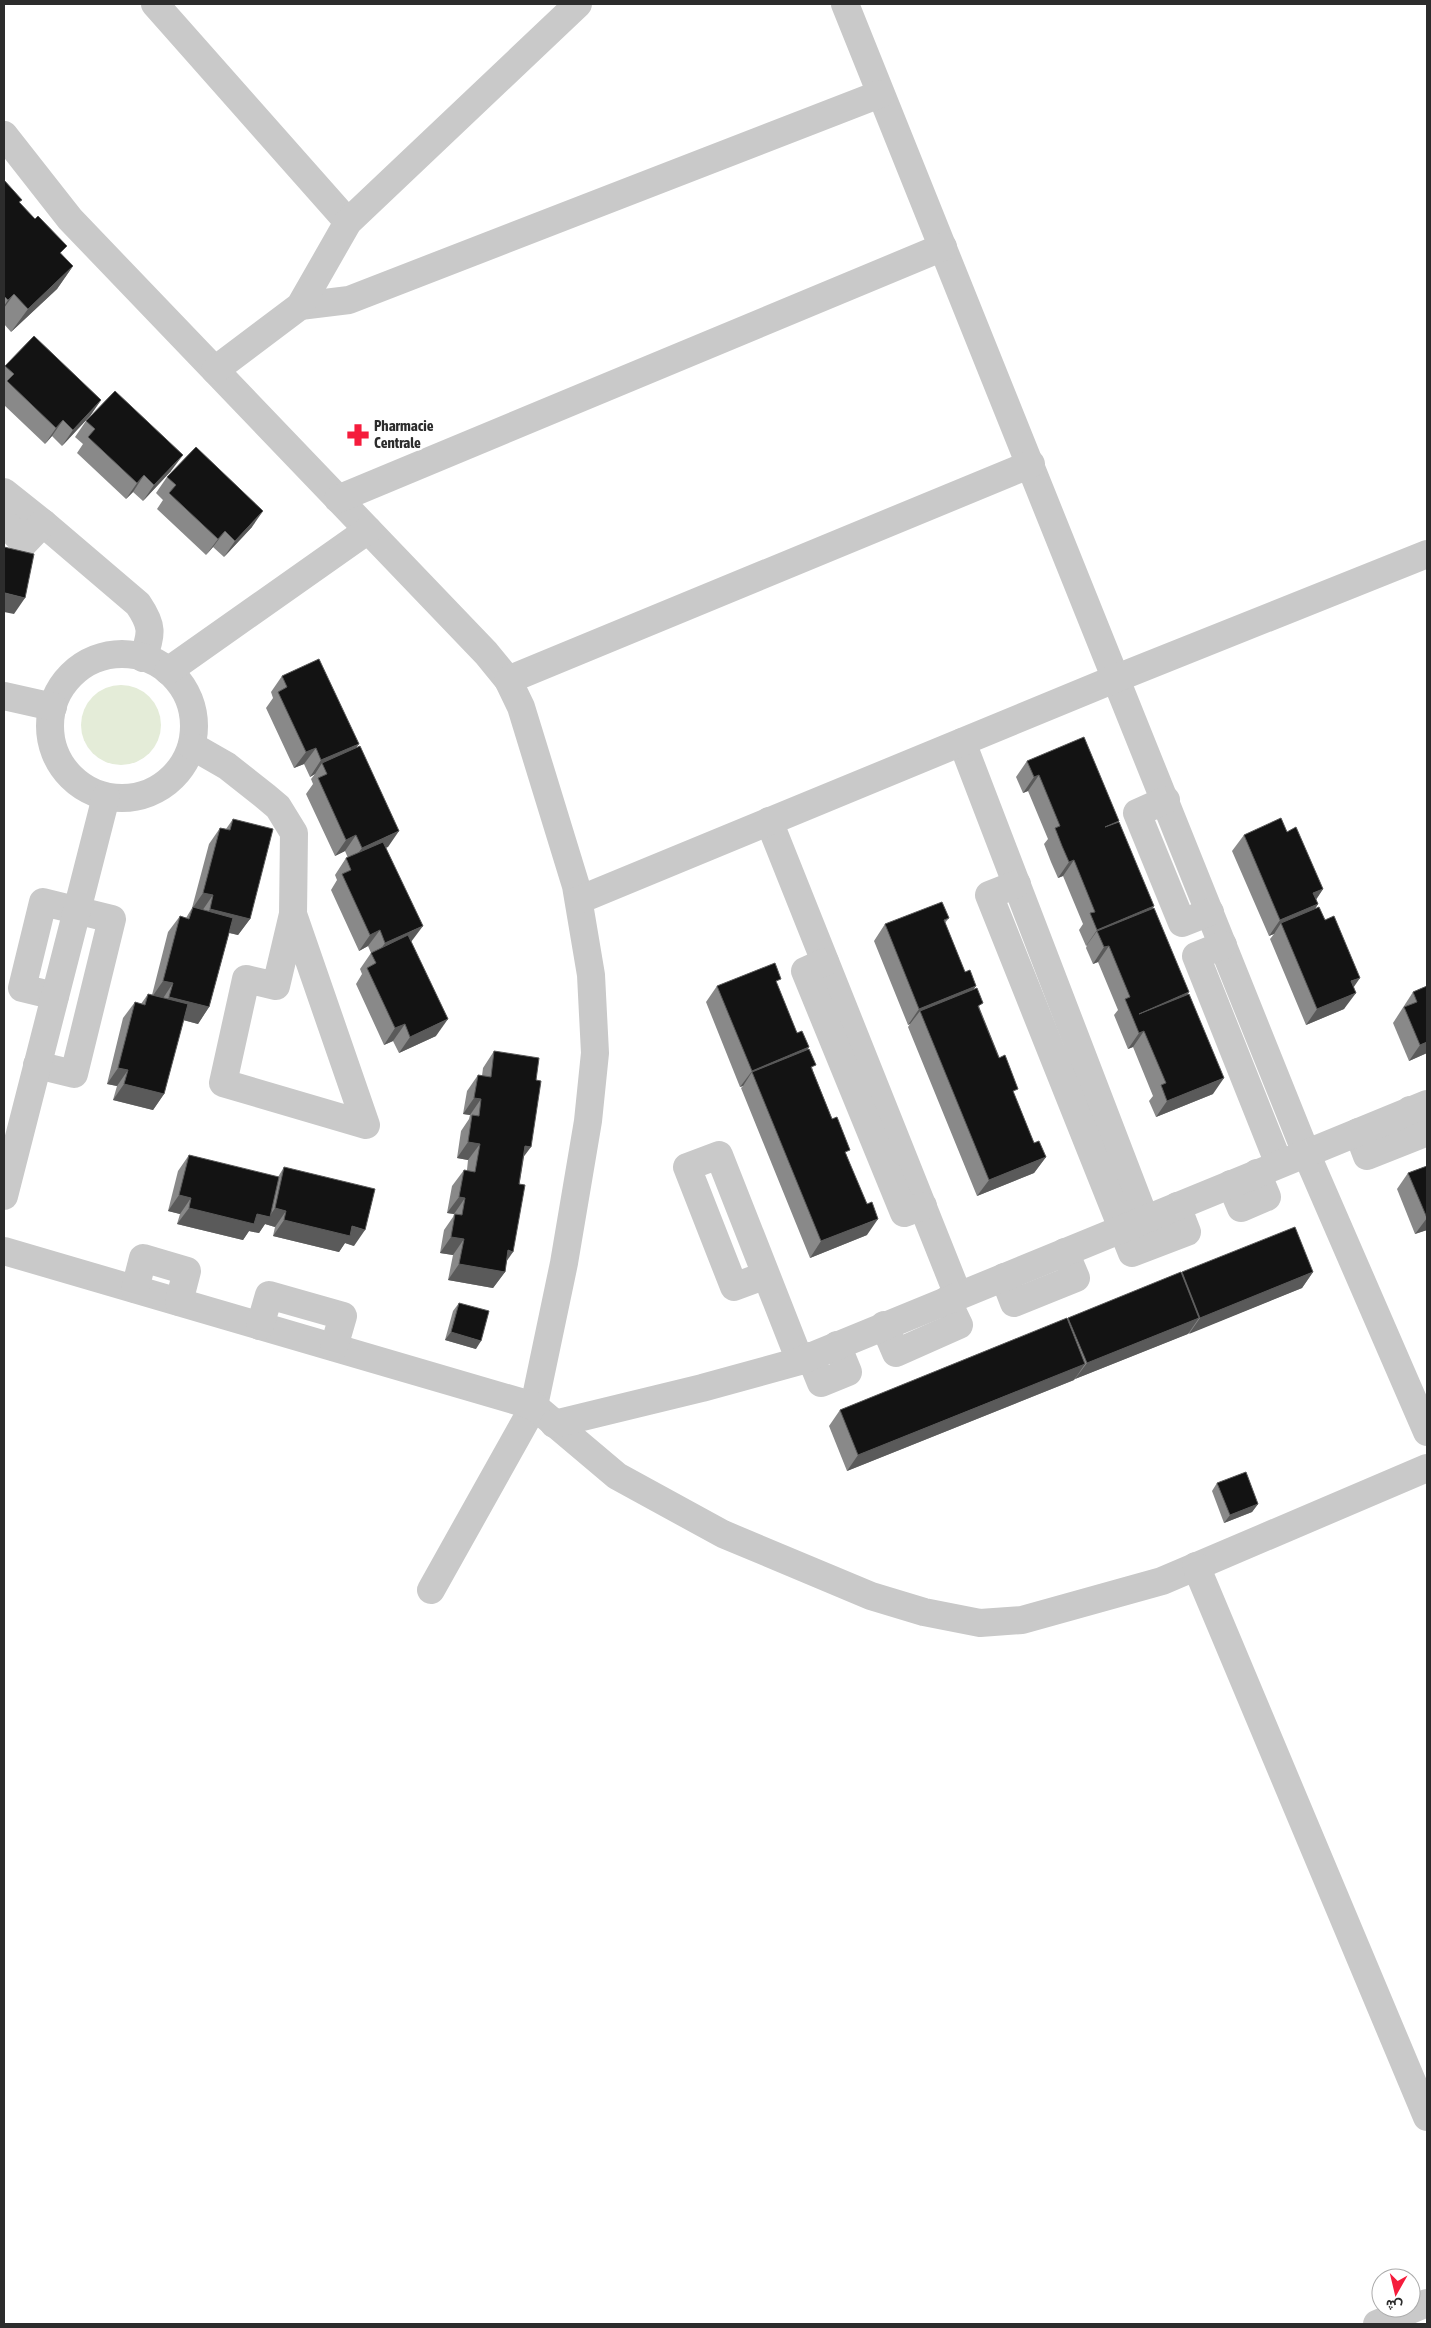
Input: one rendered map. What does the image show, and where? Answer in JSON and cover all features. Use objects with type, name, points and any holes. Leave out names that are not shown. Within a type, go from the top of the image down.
[{"type":"street","points":[[155,4],[348,222]]},
{"type":"street","points":[[214,370],[300,306],[348,222],[578,4]]},
{"type":"street","points":[[845,4],[1166,800],[1137,812],[1182,923],[1210,912],[1306,1153],[1427,1432]]},
{"type":"street","points":[[300,306],[349,300],[880,94]]},
{"type":"street","points":[[4,135],[70,219],[486,653],[508,680],[521,707],[576,886],[591,975],[595,1053],[588,1121],[565,1253],[534,1406],[431,1590]]},
{"type":"street","points":[[338,500],[943,247]]},
{"type":"street","points":[[508,680],[1031,464]]},
{"type":"street","points":[[4,492],[138,604],[149,620],[150,636],[143,658]]},
{"type":"street","points":[[4,522],[24,543],[43,523]]},
{"type":"street","points":[[168,671],[368,530]]},
{"type":"street","points":[[578,900],[1117,678],[1427,554]]},
{"type":"street","points":[[133,655],[168,671],[182,686],[191,705],[194,725],[192,746],[184,764],[164,785],[136,797],[106,797],[78,783],[63,768],[51,739],[50,728],[53,707],[67,680],[92,661],[112,656],[133,655]]},
{"type":"street","points":[[4,696],[53,707]]},
{"type":"street","points":[[962,742],[1016,884],[989,895],[1133,1224],[1132,1253],[1187,1232],[1177,1206]]},
{"type":"street","points":[[192,746],[227,766],[278,807],[294,833],[293,914],[276,986],[246,979],[224,1083],[366,1125],[293,914]]},
{"type":"street","points":[[77,911],[106,797]]},
{"type":"street","points":[[766,1275],[805,1358],[821,1383],[848,1372],[837,1345],[884,1325],[896,1353],[959,1326],[953,1297],[923,1206],[904,1214],[806,971],[826,962],[769,822]]},
{"type":"street","points":[[4,1196],[37,1065],[55,996],[22,988],[42,902],[112,919],[74,1074],[37,1065]]},
{"type":"street","points":[[953,1297],[1004,1277],[1014,1303],[1076,1278],[1065,1252],[1231,1184],[1241,1208],[1267,1197],[1268,1168],[1196,956],[1223,945]]},
{"type":"street","points":[[1268,1168],[1358,1132],[1367,1156],[1420,1135],[1419,1107]]},
{"type":"street","points":[[4,1251],[135,1289],[143,1258],[187,1270],[179,1302],[260,1326],[269,1295],[343,1316],[334,1347],[534,1406],[617,1476],[723,1534],[871,1596],[924,1612],[980,1622],[1022,1620],[1162,1581],[1427,1468]]},
{"type":"street","points":[[554,1424],[702,1388],[805,1358]]},
{"type":"street","points":[[1196,1566],[1427,2117]]},
{"type":"street","points":[[1377,2324],[1427,2303]]},
{"type":"green space","points":[[121,685],[136,688],[149,697],[158,710],[161,725],[158,740],[149,753],[136,762],[121,765],[106,762],[93,753],[84,740],[81,725],[84,710],[93,697],[106,688]]},
{"type":"building","points":[[4,180],[22,200],[19,202],[35,219],[38,216],[67,246],[60,253],[73,266],[28,309],[14,294],[8,300],[4,296]]},
{"type":"building","points":[[34,336],[101,400],[73,430],[63,420],[56,428],[7,381],[14,374],[5,366]]},
{"type":"building","points":[[115,391],[183,455],[154,485],[144,475],[137,483],[88,437],[95,429],[86,421]]},
{"type":"building","points":[[196,447],[263,511],[235,541],[225,531],[218,539],[169,493],[176,485],[167,477]]},
{"type":"building","points":[[4,547],[34,554],[25,598],[5,593],[4,597]]},
{"type":"building","points":[[319,659],[359,744],[321,760],[316,748],[306,752],[278,692],[287,687],[282,676]]},
{"type":"building","points":[[1084,737],[1119,821],[1105,827],[1119,822],[1154,906],[1097,930],[1090,913],[1095,912],[1074,860],[1069,862],[1062,846],[1055,828],[1060,826],[1039,775],[1034,777],[1027,761]]},
{"type":"building","points":[[360,746],[399,831],[362,848],[356,835],[346,840],[318,778],[327,774],[322,763]]},
{"type":"building","points":[[1281,818],[1287,832],[1296,827],[1323,889],[1313,893],[1318,904],[1280,920],[1244,835]]},
{"type":"building","points":[[233,819],[273,829],[250,919],[210,909],[213,895],[203,893],[220,828],[230,830]]},
{"type":"building","points":[[383,842],[423,926],[385,943],[380,930],[370,935],[342,874],[351,870],[346,858]]},
{"type":"building","points":[[942,902],[949,918],[944,920],[965,972],[970,970],[976,986],[919,1009],[885,924]]},
{"type":"building","points":[[193,907],[233,918],[209,1007],[169,997],[173,983],[163,981],[180,916],[189,919]]},
{"type":"building","points":[[1319,907],[1325,920],[1334,916],[1360,978],[1351,981],[1356,993],[1317,1009],[1281,923]]},
{"type":"building","points":[[1154,908],[1189,992],[1139,1014],[1189,994],[1224,1078],[1167,1101],[1161,1085],[1166,1083],[1144,1031],[1139,1033],[1125,999],[1130,997],[1109,946],[1104,947],[1097,931]]},
{"type":"building","points":[[408,935],[448,1019],[410,1037],[405,1024],[395,1028],[367,968],[376,963],[371,953]]},
{"type":"building","points":[[775,963],[781,979],[776,981],[797,1033],[802,1031],[809,1047],[752,1071],[717,986]]},
{"type":"building","points":[[1427,986],[1427,1042],[1420,1045],[1404,1007],[1417,1002],[1413,992]]},
{"type":"building","points":[[977,988],[983,1003],[978,1006],[999,1058],[1005,1055],[1018,1089],[1013,1091],[1034,1143],[1039,1141],[1046,1157],[989,1180],[920,1011]]},
{"type":"building","points":[[148,994],[188,1004],[164,1094],[124,1084],[128,1070],[118,1068],[135,1002],[145,1005]]},
{"type":"building","points":[[809,1049],[816,1065],[811,1067],[832,1119],[837,1117],[850,1150],[845,1152],[867,1204],[872,1202],[878,1219],[821,1241],[752,1072]]},
{"type":"building","points":[[494,1051],[539,1058],[536,1080],[541,1081],[531,1147],[525,1146],[519,1184],[525,1185],[513,1252],[508,1250],[505,1272],[459,1264],[464,1239],[451,1237],[455,1214],[462,1215],[465,1198],[459,1197],[464,1170],[475,1172],[480,1144],[468,1142],[472,1115],[479,1116],[481,1099],[474,1098],[478,1075],[491,1077]]},
{"type":"building","points":[[189,1155],[279,1177],[270,1217],[257,1214],[254,1224],[189,1208],[191,1198],[179,1195]]},
{"type":"building","points":[[1427,1166],[1427,1218],[1408,1173]]},
{"type":"building","points":[[284,1167],[375,1189],[365,1230],[352,1226],[350,1236],[284,1220],[286,1211],[275,1208]]},
{"type":"building","points":[[1295,1227],[1313,1272],[1200,1318],[1182,1272]]},
{"type":"building","points":[[1181,1272],[1199,1318],[1087,1363],[1068,1318]]},
{"type":"building","points":[[459,1303],[489,1311],[481,1341],[451,1332]]},
{"type":"building","points":[[1067,1318],[1085,1364],[858,1455],[840,1410]]},
{"type":"building","points":[[1246,1472],[1258,1504],[1230,1515],[1217,1483]]},
{"type":"place","name":"Pharmacie Centrale","points":[[358,435]]}]
